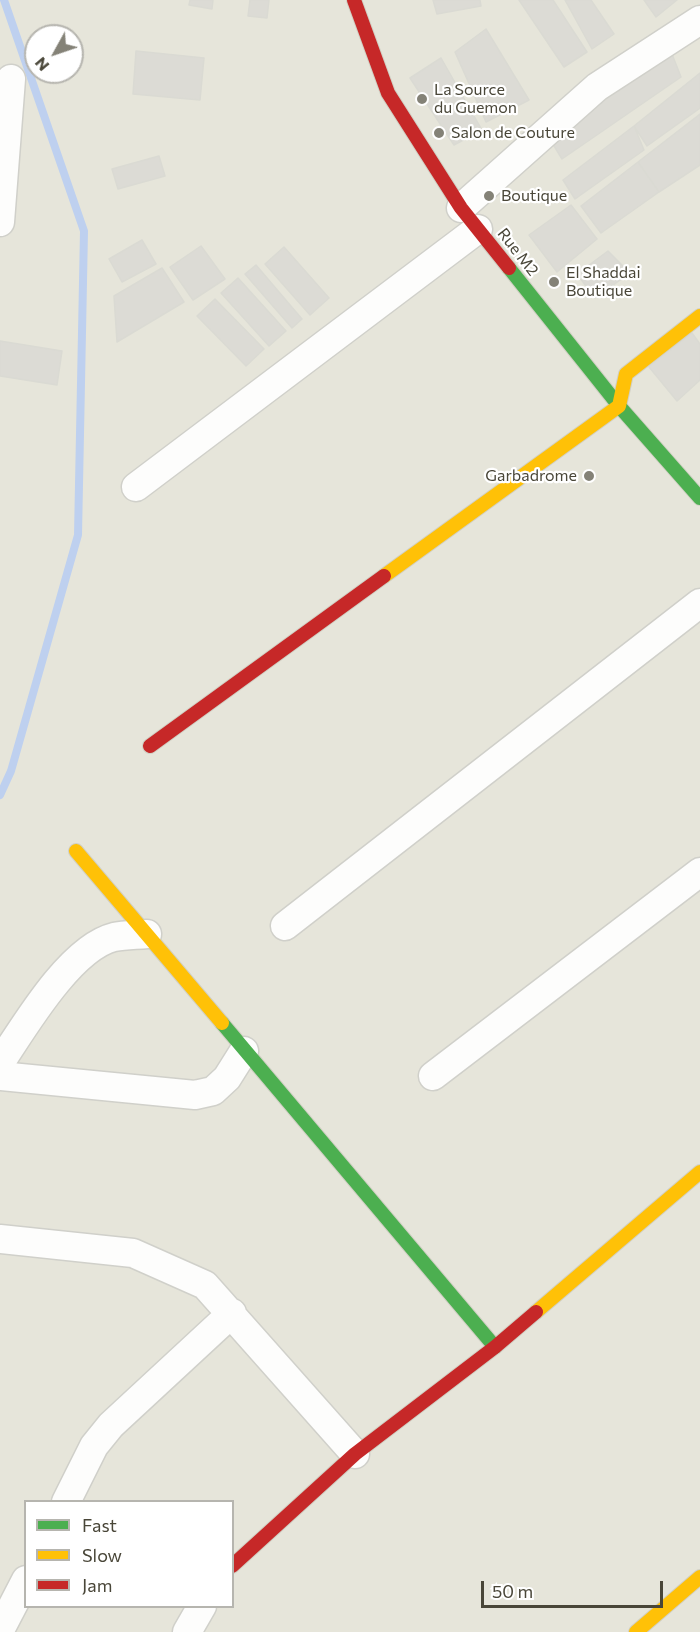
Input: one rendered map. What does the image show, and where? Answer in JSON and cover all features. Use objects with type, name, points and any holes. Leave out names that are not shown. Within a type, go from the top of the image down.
[{"type":"street","name":"Rue M2","points":[[354,0],[388,93],[470,218],[619,406],[700,498]]},
{"type":"street","points":[[136,487],[470,218],[597,87],[700,20]]},
{"type":"street","points":[[0,222],[12,79]]},
{"type":"street","points":[[150,746],[619,406],[626,374],[700,316]]},
{"type":"street","points":[[285,926],[700,603]]},
{"type":"street","points":[[76,851],[495,1347]]},
{"type":"street","points":[[433,1076],[700,872]]},
{"type":"street","points":[[0,1063],[62,974],[89,951],[113,938],[147,934]]},
{"type":"street","points":[[0,1076],[195,1095],[213,1091],[226,1078],[244,1052]]},
{"type":"street","points":[[234,1564],[355,1454],[495,1347],[700,1172]]},
{"type":"street","points":[[0,1239],[133,1253],[205,1285],[355,1454]]},
{"type":"street","points":[[67,1500],[94,1446],[111,1425],[232,1313]]},
{"type":"street","points":[[636,1632],[700,1576]]},
{"type":"street","points":[[0,1630],[24,1584]]},
{"type":"street","points":[[188,1632],[201,1608]]},
{"type":"shaded area","points":[[0,0],[700,0],[700,1632],[0,1632]]},
{"type":"building","points":[[190,0],[213,0],[212,9],[189,5]]},
{"type":"building","points":[[250,0],[269,0],[267,18],[248,16]]},
{"type":"building","points":[[433,0],[480,0],[481,6],[437,14]]},
{"type":"building","points":[[519,0],[553,0],[587,52],[564,67]]},
{"type":"building","points":[[565,0],[591,0],[614,34],[592,49]]},
{"type":"building","points":[[644,0],[677,0],[656,17]]},
{"type":"building","points":[[486,29],[529,100],[486,122],[455,52]]},
{"type":"building","points":[[670,49],[681,77],[562,159],[548,136]]},
{"type":"building","points":[[136,51],[204,58],[200,100],[133,94]]},
{"type":"building","points":[[441,58],[482,130],[454,145],[410,78]]},
{"type":"building","points":[[700,73],[700,108],[647,146],[634,126]]},
{"type":"building","points":[[700,114],[700,165],[659,192],[638,162]]},
{"type":"building","points":[[634,126],[644,150],[575,199],[563,180]]},
{"type":"building","points":[[159,156],[165,176],[118,189],[112,169]]},
{"type":"building","points":[[638,162],[659,192],[601,233],[581,206]]},
{"type":"building","points":[[571,205],[597,239],[557,272],[529,235]]},
{"type":"building","points":[[142,240],[156,264],[122,282],[109,259]]},
{"type":"building","points":[[201,246],[225,279],[193,300],[170,267]]},
{"type":"building","points":[[284,247],[329,298],[310,315],[265,264]]},
{"type":"building","points":[[608,251],[630,273],[595,298],[577,274]]},
{"type":"building","points":[[256,265],[302,319],[292,328],[245,274]]},
{"type":"building","points":[[162,268],[184,302],[117,342],[114,296]]},
{"type":"building","points":[[238,278],[286,331],[269,346],[221,293]]},
{"type":"building","points":[[215,299],[264,349],[246,366],[197,316]]},
{"type":"building","points":[[692,333],[700,344],[700,380],[677,401],[649,367]]},
{"type":"building","points":[[0,341],[62,351],[57,385],[0,376]]},
{"type":"waterway","points":[[0,795],[11,771],[78,535],[84,231],[4,0]]},
{"type":"traffic: fast","points":[[509,268],[619,406],[700,498]]},
{"type":"traffic: fast","points":[[222,1023],[495,1347]]},
{"type":"traffic: slow","points":[[384,576],[619,406],[626,374],[700,316]]},
{"type":"traffic: slow","points":[[76,851],[222,1023]]},
{"type":"traffic: slow","points":[[536,1312],[700,1172]]},
{"type":"traffic: slow","points":[[636,1632],[700,1577]]},
{"type":"traffic: jam","points":[[354,0],[388,93],[461,208],[509,268]]},
{"type":"traffic: jam","points":[[150,746],[384,576]]},
{"type":"traffic: jam","points":[[234,1564],[355,1454],[495,1347],[536,1312]]},
{"type":"place","name":"La Source du Guemon","points":[[422,99]]},
{"type":"place","name":"Salon de Couture","points":[[439,133]]},
{"type":"place","name":"Boutique","points":[[489,196]]},
{"type":"place","name":"El Shaddai Boutique","points":[[554,282]]},
{"type":"place","name":"Garbadrome","points":[[589,476]]}]
